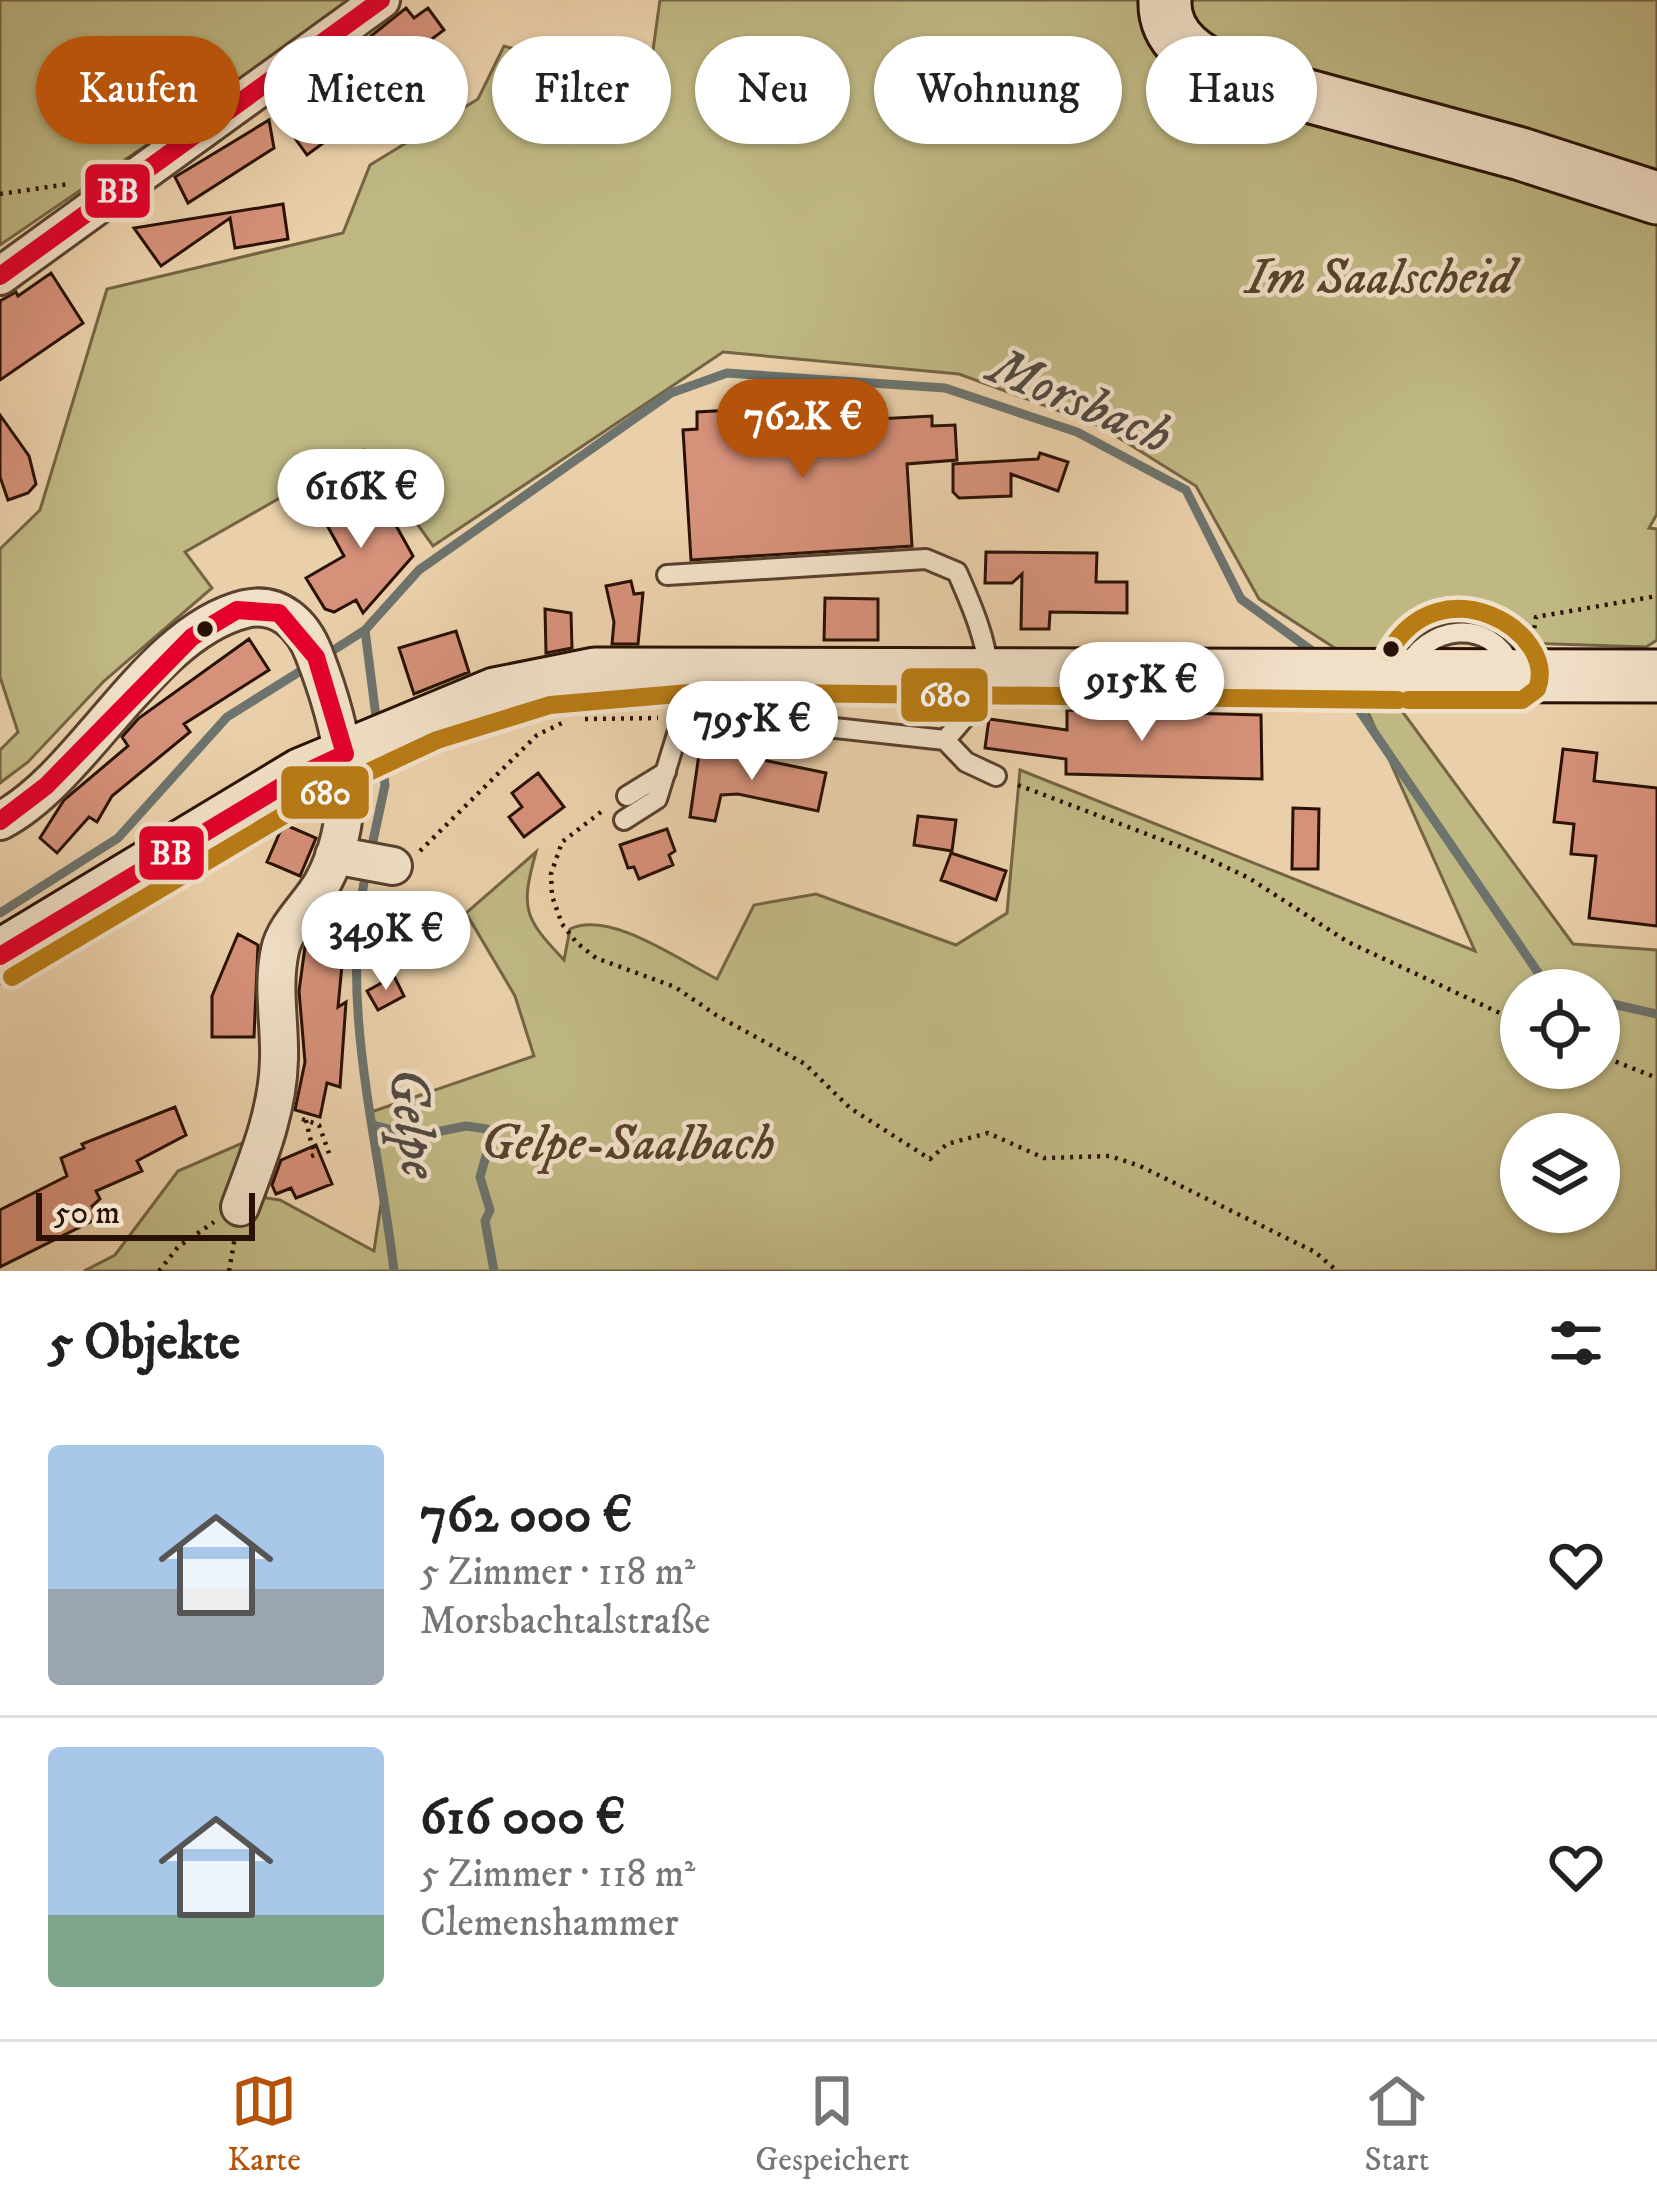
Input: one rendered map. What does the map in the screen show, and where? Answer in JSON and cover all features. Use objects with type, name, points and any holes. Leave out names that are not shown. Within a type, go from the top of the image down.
[{"type":"main road","points":[[1165,0],[1172,32],[1190,53],[1231,75],[1521,154],[1657,198]]},
{"type":"main road","points":[[0,956],[362,736],[495,694],[595,674],[1388,676],[1528,661],[1657,676]]},
{"type":"street","points":[[0,275],[381,0]]},
{"type":"street","points":[[0,821],[17,812],[58,773],[146,676],[209,626],[249,608],[264,608],[298,624],[308,639],[362,736],[334,855],[323,882],[280,945],[274,1001],[279,1056],[276,1098],[240,1208]]},
{"type":"street","points":[[334,855],[386,866]]},
{"type":"lane","points":[[667,575],[926,560],[957,572],[974,609],[987,675],[966,716],[945,740]]},
{"type":"lane","points":[[624,820],[657,799],[682,718],[753,719],[945,740],[966,762],[996,776]]},
{"type":"lane","points":[[627,796],[666,772]]},
{"type":"path","points":[[1528,661],[1536,617],[1657,596]]},
{"type":"path","points":[[386,866],[426,846],[537,735],[587,719],[682,718]]},
{"type":"path","points":[[996,776],[1194,852],[1249,878],[1348,942],[1500,1013]]},
{"type":"path","points":[[627,796],[575,827],[562,842],[551,874],[552,896],[562,924],[596,958],[674,987],[806,1064],[850,1108],[930,1159],[947,1144],[988,1133],[1044,1158],[1111,1156],[1316,1252],[1337,1271]]},
{"type":"path","points":[[1620,1063],[1657,1078]]},
{"type":"path","points":[[306,1158],[314,1155],[306,1120],[319,1125],[331,1159]]},
{"type":"path","points":[[159,1271],[178,1247],[240,1208]]},
{"type":"green space","points":[[0,0],[359,0],[306,36],[264,36],[264,65],[240,81],[240,36],[36,36],[36,144],[148,144],[0,245]]},
{"type":"green space","name":"Im Saalscheid","points":[[660,0],[1657,0],[1657,514],[1649,528],[1657,529],[1657,640],[1646,647],[1396,639],[1399,707],[1573,944],[1657,950],[1657,1271],[84,1271],[115,1255],[178,1171],[247,1141],[266,1198],[280,1200],[374,1251],[383,1190],[371,1112],[534,1056],[515,996],[466,913],[536,852],[528,887],[529,912],[564,960],[570,929],[604,926],[644,940],[717,979],[754,905],[816,894],[956,945],[1007,913],[1020,770],[1475,951],[1341,652],[1259,599],[1196,486],[1100,426],[959,374],[723,352],[433,546],[364,450],[185,552],[212,588],[104,681],[28,762],[0,783],[0,750],[18,732],[0,677],[0,549],[40,510],[107,289],[343,233],[370,165],[404,144],[468,144],[468,105],[478,99],[492,70],[492,144],[671,144],[671,36],[655,36]]},
{"type":"building","points":[[406,8],[414,18],[428,8],[444,30],[436,36],[371,36]]},
{"type":"building","points":[[264,123],[264,144],[274,148],[188,203],[175,177],[229,144],[240,144],[240,138]]},
{"type":"building","points":[[299,144],[322,144],[307,155]]},
{"type":"building","points":[[283,204],[288,239],[235,248],[230,218],[161,266],[134,228]]},
{"type":"building","points":[[51,273],[83,323],[0,380],[0,301],[16,292],[18,296]]},
{"type":"building","points":[[821,405],[821,422],[932,416],[932,426],[955,425],[957,460],[907,464],[912,546],[691,560],[683,430],[697,429],[697,412]]},
{"type":"building","points":[[0,415],[29,456],[36,484],[28,493],[8,500],[0,477]]},
{"type":"building","points":[[1040,453],[1068,462],[1058,491],[1011,474],[1011,496],[959,498],[953,492],[953,464],[1038,459]]},
{"type":"building","points":[[370,479],[413,556],[363,613],[356,600],[334,612],[325,609],[306,578],[344,556],[323,518],[341,507],[336,498]]},
{"type":"building","points":[[986,552],[1097,553],[1096,582],[1127,582],[1127,613],[1050,612],[1049,629],[1021,629],[1022,574],[1012,583],[985,583]]},
{"type":"building","points":[[631,581],[634,594],[643,593],[638,644],[612,644],[614,622],[606,586]]},
{"type":"building","points":[[825,598],[878,599],[878,640],[824,640]]},
{"type":"building","points":[[545,609],[571,613],[572,648],[546,653]]},
{"type":"building","points":[[456,631],[469,672],[414,694],[399,648]]},
{"type":"building","points":[[249,639],[269,670],[184,724],[190,732],[112,796],[97,822],[89,817],[57,853],[40,838],[64,800],[128,746],[122,737],[139,718]]},
{"type":"building","points":[[1067,710],[1261,715],[1262,779],[1066,774],[1066,759],[985,748],[989,719],[1067,730]]},
{"type":"building","points":[[700,747],[826,773],[818,811],[738,794],[721,795],[715,821],[690,817]]},
{"type":"building","points":[[1563,749],[1597,753],[1594,781],[1657,788],[1657,926],[1589,918],[1596,856],[1571,854],[1574,824],[1554,822]]},
{"type":"building","points":[[538,773],[564,807],[524,837],[509,817],[522,807],[512,793]]},
{"type":"building","points":[[1293,808],[1319,809],[1318,869],[1292,869]]},
{"type":"building","points":[[918,816],[956,820],[952,851],[914,845]]},
{"type":"building","points":[[288,826],[316,838],[300,876],[267,862],[280,832]]},
{"type":"building","points":[[667,829],[675,851],[669,855],[673,865],[639,879],[634,867],[628,868],[620,845]]},
{"type":"building","points":[[951,853],[1006,871],[996,900],[941,880]]},
{"type":"building","points":[[436,908],[455,942],[430,956],[410,922]]},
{"type":"building","points":[[238,934],[258,945],[254,1037],[212,1037],[212,996]]},
{"type":"building","points":[[305,947],[334,950],[334,964],[342,965],[338,1007],[346,1002],[340,1087],[327,1083],[320,1117],[295,1110],[305,1062],[299,991]]},
{"type":"building","points":[[394,976],[404,996],[378,1010],[367,991]]},
{"type":"building","points":[[175,1107],[186,1135],[137,1161],[142,1171],[96,1191],[100,1199],[92,1206],[98,1218],[0,1267],[0,1210],[67,1176],[61,1158],[84,1148],[82,1144]]},
{"type":"building","points":[[316,1145],[332,1184],[296,1198],[291,1188],[276,1194],[272,1185],[281,1160]]},
{"type":"waterway","name":"Morsbach","points":[[326,655],[365,630],[419,570],[671,393],[727,373],[945,388],[1077,432],[1186,490],[1241,599],[1319,656]]},
{"type":"waterway","name":"Gelpe","points":[[365,630],[377,725]]},
{"type":"waterway","name":"Morsbach","points":[[0,913],[118,838],[227,717],[307,667]]},
{"type":"waterway","name":"Morsbach","points":[[1348,694],[1536,969]]},
{"type":"waterway","name":"Gelpe","points":[[370,855],[385,785],[382,760]]},
{"type":"waterway","name":"Gelpe","points":[[366,872],[356,971],[359,1021],[394,1271]]},
{"type":"waterway","name":"Morsbach","points":[[1620,1006],[1657,1014]]},
{"type":"waterway","points":[[373,1125],[416,1136],[466,1126],[487,1129],[490,1142],[480,1177],[490,1210],[485,1221],[494,1271]]},
{"type":"transit line","name":"BB","points":[[0,276],[381,0]]},
{"type":"transit line","name":"680","points":[[1389,652],[1411,625],[1437,612],[1464,609],[1491,615],[1514,629],[1539,667],[1537,689],[1522,700],[1408,700]]},
{"type":"transit line","name":"BB","points":[[0,821],[46,786],[192,637],[237,610],[279,613],[316,657],[345,754]]},
{"type":"transit line","name":"680","points":[[12,977],[313,798],[437,740],[550,705],[701,692],[1398,700]]},
{"type":"transit line","name":"BB","points":[[0,956],[302,774],[345,754]]},
{"type":"park label","name":"Gelpe-Saalbach","points":[[628,1144]]}]
